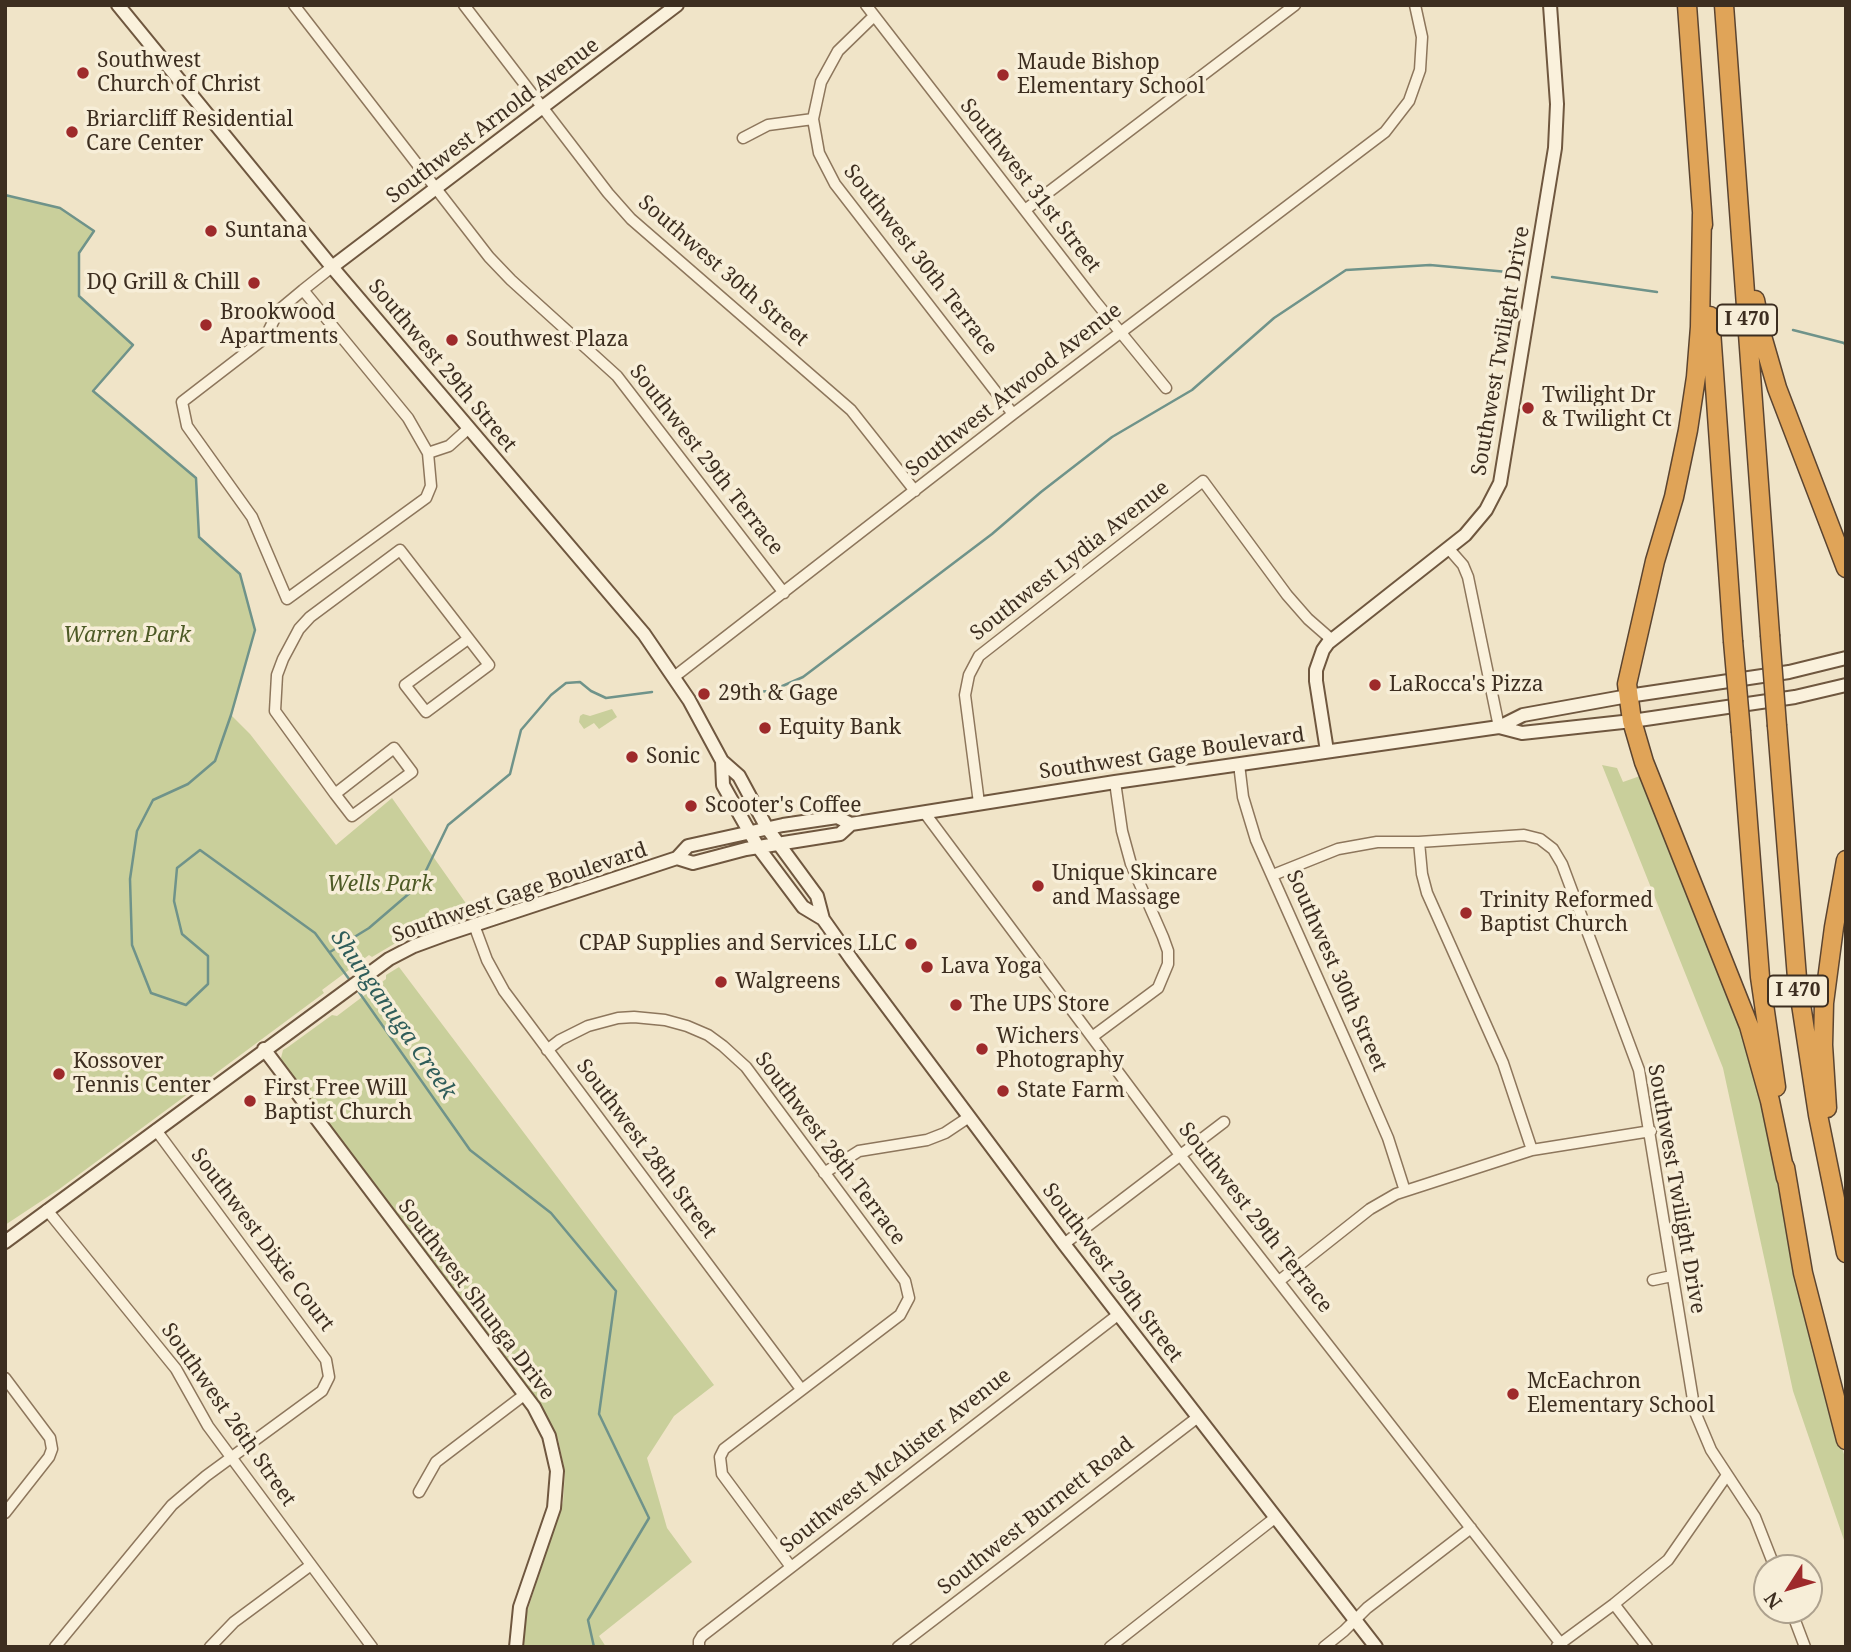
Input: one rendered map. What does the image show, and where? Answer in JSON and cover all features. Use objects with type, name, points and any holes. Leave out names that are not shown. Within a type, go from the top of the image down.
[{"type":"highway","name":"I 470","points":[[1687,5],[1760,976],[1786,1178],[1803,1273],[1846,1440]]},
{"type":"highway","name":"I 470","points":[[1724,5],[1797,978],[1833,1195],[1846,1253]]},
{"type":"highway","points":[[1739,211],[1770,366],[1808,474],[1846,568]]},
{"type":"highway","points":[[1702,214],[1700,327],[1696,377],[1674,498],[1655,561],[1627,684],[1628,696],[1644,762],[1749,1026],[1770,1101],[1786,1178]]},
{"type":"highway","points":[[1833,1195],[1823,1045],[1833,928],[1846,860]]},
{"type":"main road","name":"Southwest 29th Street","points":[[118,5],[332,267],[626,612],[674,677],[722,761],[739,776],[768,828],[817,896],[823,919],[1065,1244],[1376,1647]]},
{"type":"main road","name":"Southwest Arnold Avenue","points":[[332,267],[677,5]]},
{"type":"main road","name":"Southwest Twilight Drive","points":[[1327,751],[1316,681],[1323,650],[1332,640],[1449,549],[1479,518],[1500,483],[1556,148],[1557,104],[1550,5]]},
{"type":"main road","name":"Southwest Gage Boulevard","points":[[677,858],[693,863],[758,847],[839,834],[851,824],[1115,782],[1499,727],[1523,715],[1628,696],[1789,673],[1846,658]]},
{"type":"main road","name":"Southwest Gage Boulevard","points":[[1499,727],[1521,733],[1632,721],[1795,697],[1846,685]]},
{"type":"main road","name":"Southwest 29th Street","points":[[722,761],[723,785],[758,847],[803,907],[823,919]]},
{"type":"main road","name":"Southwest Gage Boulevard","points":[[5,1242],[264,1049],[375,969],[414,946],[677,858],[688,846],[748,831],[837,817],[851,824]]},
{"type":"main road","name":"Southwest Shunga Drive","points":[[264,1049],[524,1395],[549,1436],[556,1462],[557,1489],[554,1508],[520,1607],[516,1647]]},
{"type":"street","name":"Southwest 29th Terrace","points":[[294,5],[478,243],[511,280],[606,365],[635,396],[785,593]]},
{"type":"street","name":"Southwest 30th Street","points":[[464,5],[608,193],[631,219],[851,410],[915,491]]},
{"type":"street","name":"Southwest 31st Street","points":[[866,5],[1166,388]]},
{"type":"street","points":[[1025,210],[1295,5]]},
{"type":"street","name":"Southwest Atwood Avenue","points":[[674,677],[1013,414],[1380,136],[1403,110],[1417,81],[1422,60],[1422,37],[1415,5]]},
{"type":"street","name":"Southwest 30th Terrace","points":[[874,16],[838,51],[828,68],[817,96],[813,118],[819,153],[835,184],[1013,414]]},
{"type":"street","points":[[743,138],[768,125],[813,118]]},
{"type":"street","points":[[303,290],[408,418],[428,453],[430,486],[426,498],[287,599],[252,517],[187,426],[182,402],[265,338],[279,310],[303,290],[332,267]]},
{"type":"street","points":[[428,453],[449,446],[470,428]]},
{"type":"street","name":"Southwest Lydia Avenue","points":[[979,803],[965,702],[969,674],[979,656],[1203,481],[1287,595],[1308,619],[1332,640]]},
{"type":"street","points":[[1449,549],[1463,565],[1468,577],[1499,727]]},
{"type":"street","points":[[335,794],[394,748],[412,772],[352,816],[335,794],[275,711],[277,675],[282,659],[299,629],[310,617],[400,550],[489,665],[426,712],[405,685],[468,639]]},
{"type":"street","name":"Southwest 30th Street","points":[[1239,764],[1243,797],[1251,828],[1388,1139],[1405,1191]]},
{"type":"street","points":[[1092,1037],[1158,988],[1168,964],[1168,951],[1163,937],[1126,848],[1115,782]]},
{"type":"street","name":"Southwest 29th Terrace","points":[[924,812],[1180,1155],[1559,1645]]},
{"type":"street","name":"Southwest Twilight Drive","points":[[1273,875],[1338,849],[1377,842],[1524,835],[1539,839],[1553,849],[1562,864],[1639,1070],[1695,1412],[1711,1450],[1755,1517],[1770,1554]]},
{"type":"street","points":[[1419,842],[1427,893],[1503,1063],[1532,1150]]},
{"type":"street","name":"Southwest 28th Street","points":[[474,925],[486,960],[504,991],[801,1389]]},
{"type":"street","name":"Southwest 28th Terrace","points":[[547,1050],[581,1029],[618,1018],[642,1017],[665,1020],[698,1030],[723,1045],[746,1067],[905,1281],[909,1298],[900,1315],[801,1389]]},
{"type":"street","points":[[824,1172],[859,1151],[927,1140],[945,1133],[969,1117]]},
{"type":"street","points":[[1065,1244],[1224,1122]]},
{"type":"street","name":"Southwest Dixie Court","points":[[156,1130],[326,1360],[329,1377],[322,1391],[231,1457]]},
{"type":"street","points":[[1279,1281],[1370,1209],[1405,1191],[1532,1150],[1651,1131]]},
{"type":"street","name":"Southwest 26th Street","points":[[47,1210],[176,1370],[208,1426],[372,1647]]},
{"type":"street","points":[[1653,1280],[1672,1276]]},
{"type":"street","name":"Southwest McAlister Avenue","points":[[699,1644],[702,1636],[1119,1314]]},
{"type":"street","points":[[5,1378],[50,1438],[52,1450],[5,1513]]},
{"type":"street","points":[[791,1567],[722,1474],[720,1457],[724,1449],[801,1389]]},
{"type":"street","points":[[419,1492],[436,1462],[524,1395]]},
{"type":"street","name":"Southwest Burnett Road","points":[[898,1647],[1198,1417]]},
{"type":"street","points":[[55,1647],[157,1521],[186,1492],[231,1457]]},
{"type":"street","points":[[1559,1645],[1668,1560],[1727,1475]]},
{"type":"street","points":[[1110,1647],[1276,1517]]},
{"type":"street","points":[[1324,1647],[1355,1619],[1471,1528]]},
{"type":"street","points":[[210,1647],[234,1622],[311,1565]]},
{"type":"street","points":[[1614,1604],[1647,1647]]},
{"type":"street","points":[[1796,1624],[1805,1647]]},
{"type":"green space","name":"Warren Park","points":[[5,195],[60,208],[94,231],[79,253],[79,296],[133,345],[94,391],[196,478],[199,537],[240,574],[255,630],[231,715],[250,734],[336,845],[392,798],[472,912],[399,941],[372,957],[369,955],[322,990],[324,993],[196,1088],[58,1190],[5,1225]]},
{"type":"green space","points":[[612,709],[617,717],[599,729],[594,723],[584,729],[579,722],[583,714],[590,716]]},
{"type":"green space","points":[[1602,765],[1617,768],[1623,782],[1640,776],[1746,1037],[1799,1284],[1826,1395],[1846,1461],[1846,1546],[1793,1391],[1723,1068]]},
{"type":"green space","points":[[399,967],[714,1385],[674,1416],[647,1458],[667,1528],[692,1562],[599,1636],[606,1647],[522,1647],[523,1624],[563,1502],[565,1472],[558,1439],[539,1403],[288,1072],[281,1058],[283,1050],[332,1015],[337,1016]]},
{"type":"waterway","name":"Shunganuga Creek","points":[[5,195],[60,208],[94,231],[79,253],[79,296],[133,345],[93,391],[196,478],[199,537],[240,574],[255,630],[215,761],[188,784],[153,800],[137,831],[130,879],[132,945],[151,993],[186,1005],[208,984],[208,956],[182,934],[174,901],[177,868],[200,850],[315,933],[352,983]]},
{"type":"waterway","points":[[754,692],[771,691],[803,677],[992,534],[1112,437],[1192,390],[1274,318],[1346,270],[1430,265],[1519,273]]},
{"type":"waterway","points":[[1552,277],[1657,292]]},
{"type":"waterway","points":[[1793,330],[1844,343],[1846,346]]},
{"type":"waterway","points":[[330,952],[369,928],[419,885],[448,825],[510,774],[521,730],[551,695],[566,683],[580,682],[606,698],[652,692]]},
{"type":"waterway","name":"Shunganuga Creek","points":[[356,988],[470,1150],[551,1213],[616,1291],[599,1414],[649,1518],[588,1620],[594,1647]]},
{"type":"place","name":"Southwest Church of Christ","points":[[83,73]]},
{"type":"place","name":"Maude Bishop Elementary School","points":[[1003,75]]},
{"type":"place","name":"Briarcliff Residential Care Center","points":[[72,132]]},
{"type":"place","name":"Suntana","points":[[211,231]]},
{"type":"place","name":"DQ Grill & Chill","points":[[254,283]]},
{"type":"place","name":"Brookwood Apartments","points":[[206,325]]},
{"type":"place","name":"Southwest Plaza","points":[[452,340]]},
{"type":"place","name":"Twilight Dr & Twilight Ct","points":[[1528,408]]},
{"type":"place","name":"LaRocca's Pizza","points":[[1375,685]]},
{"type":"place","name":"29th & Gage","points":[[704,694]]},
{"type":"place","name":"Equity Bank","points":[[765,728]]},
{"type":"place","name":"Sonic","points":[[632,757]]},
{"type":"place","name":"Scooter's Coffee","points":[[691,806]]},
{"type":"place","name":"Unique Skincare and Massage","points":[[1038,886]]},
{"type":"place","name":"Trinity Reformed Baptist Church","points":[[1466,913]]},
{"type":"place","name":"CPAP Supplies and Services LLC","points":[[911,944]]},
{"type":"place","name":"Lava Yoga","points":[[927,967]]},
{"type":"place","name":"Walgreens","points":[[721,982]]},
{"type":"place","name":"The UPS Store","points":[[956,1005]]},
{"type":"place","name":"Wichers Photography","points":[[982,1049]]},
{"type":"place","name":"Kossover Tennis Center","points":[[59,1074]]},
{"type":"place","name":"State Farm","points":[[1003,1091]]},
{"type":"place","name":"First Free Will Baptist Church","points":[[250,1101]]},
{"type":"place","name":"McEachron Elementary School","points":[[1513,1394]]},
{"type":"park label","name":"Wells Park","points":[[380,885]]}]
